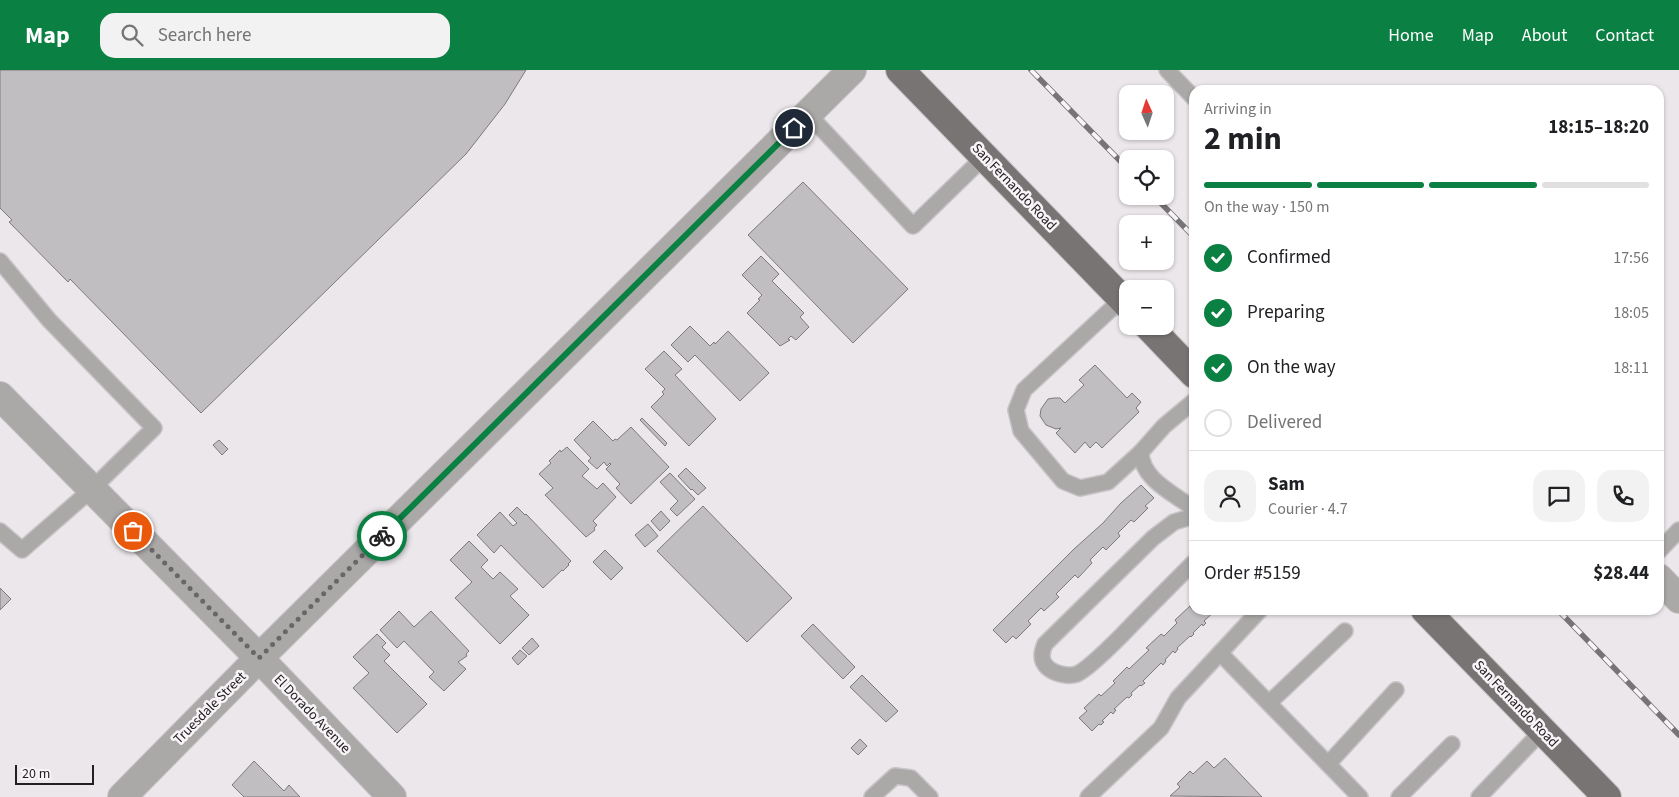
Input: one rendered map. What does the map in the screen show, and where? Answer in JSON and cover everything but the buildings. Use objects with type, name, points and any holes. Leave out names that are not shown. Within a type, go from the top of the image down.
[{"type":"main road","name":"San Fernando Road","points":[[900,70],[1119,296]]},
{"type":"main road","points":[[1157,335],[1189,369]]},
{"type":"main road","name":"San Fernando Road","points":[[1430,615],[1607,797]]},
{"type":"street","name":"Truesdale Street","points":[[122,797],[259,658],[852,70]]},
{"type":"street","name":"El Dorado Avenue","points":[[0,396],[259,658],[392,797]]},
{"type":"street","points":[[1664,583],[1679,599]]},
{"type":"lane","points":[[1167,70],[1189,93]]},
{"type":"lane","points":[[808,114],[913,226],[984,157]]},
{"type":"lane","points":[[0,262],[49,320],[154,428],[92,489],[22,550],[0,530]]},
{"type":"lane","points":[[1119,307],[1024,390],[1016,410],[1020,431],[1063,481],[1080,488],[1108,482],[1141,452],[1164,426],[1189,405]]},
{"type":"lane","points":[[1141,452],[1141,462],[1153,478],[1189,505]]},
{"type":"lane","points":[[1189,518],[1174,522],[1146,544],[1045,644],[1041,656],[1044,664],[1049,669],[1066,675],[1078,674],[1103,654],[1189,567]]},
{"type":"lane","points":[[1664,546],[1679,530]]},
{"type":"lane","points":[[1088,797],[1161,728],[1178,698],[1255,615]]},
{"type":"lane","points":[[1269,703],[1345,631]]},
{"type":"lane","points":[[1220,652],[1360,797]]},
{"type":"lane","points":[[1328,764],[1396,690]]},
{"type":"lane","points":[[1479,797],[1542,731]]},
{"type":"lane","points":[[1399,797],[1452,744]]},
{"type":"lane","points":[[872,797],[895,776],[911,778],[930,797]]},
{"type":"railway","points":[[1031,70],[1119,160]]},
{"type":"railway","points":[[1163,205],[1189,232]]},
{"type":"railway","points":[[1563,615],[1679,735]]},
{"type":"way so far","points":[[133,531],[259,658],[382,536]]},
{"type":"route","points":[[382,536],[794,128]]}]
